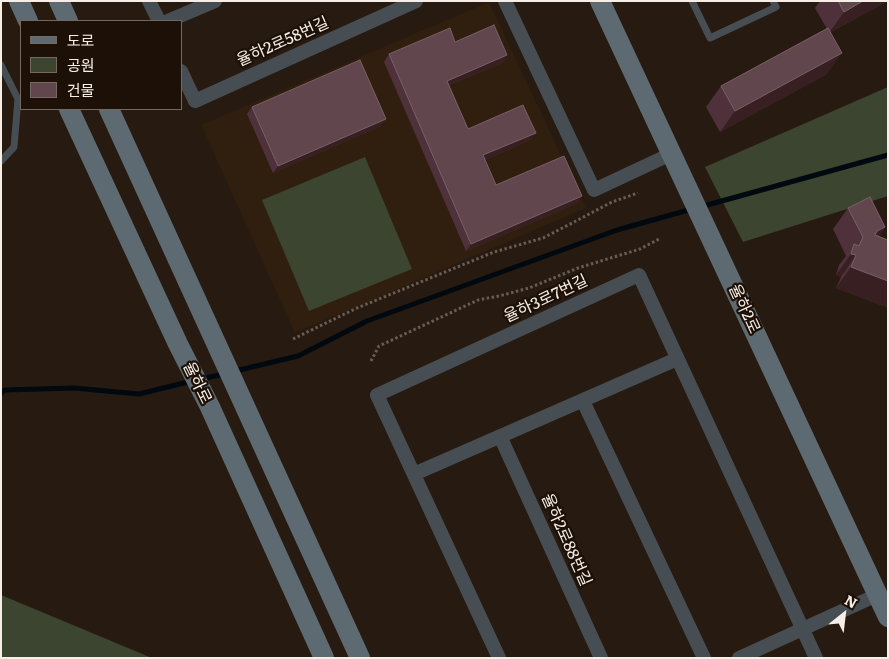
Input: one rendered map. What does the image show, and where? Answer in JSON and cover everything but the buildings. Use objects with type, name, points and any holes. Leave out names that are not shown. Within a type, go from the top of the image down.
[{"type":"main road","points":[[19,1],[28,20]]},
{"type":"main road","points":[[59,1],[68,20]]},
{"type":"main road","name":"율하2로","points":[[600,1],[880,594],[888,617]]},
{"type":"main road","name":"율하로","points":[[69,110],[178,344],[210,407],[324,658]]},
{"type":"main road","name":"율하로","points":[[109,110],[360,658]]},
{"type":"street","points":[[149,1],[158,20]]},
{"type":"street","points":[[170,20],[215,1]]},
{"type":"street","name":"율하2로58번길","points":[[182,73],[195,101],[416,1]]},
{"type":"street","points":[[505,1],[594,190],[671,154]]},
{"type":"street","name":"율하3로7번길","points":[[499,658],[377,395],[639,275],[816,658]]},
{"type":"street","points":[[414,474],[677,359]]},
{"type":"street","points":[[582,401],[704,658]]},
{"type":"street","name":"율하2로88번길","points":[[500,436],[601,658]]},
{"type":"street","points":[[739,658],[880,594]]},
{"type":"lane","points":[[692,1],[710,38],[776,7],[773,1]]},
{"type":"lane","points":[[1,65],[18,99],[14,147],[1,161]]},
{"type":"path","points":[[293,339],[357,308],[494,252],[544,238],[612,202],[638,193]]},
{"type":"path","points":[[371,361],[379,346],[478,300],[529,288],[578,268],[640,249],[661,238]]},
{"type":"shaded area","points":[[489,2],[586,208],[295,333],[201,125]]},
{"type":"green space","points":[[888,87],[888,196],[743,242],[705,167]]},
{"type":"green space","points":[[365,157],[412,269],[309,311],[262,200]]},
{"type":"green space","points":[[1,595],[152,658],[1,658]]},
{"type":"waterway","points":[[700,207],[888,155]]},
{"type":"waterway","points":[[235,371],[298,356],[367,321],[617,230],[692,209]]},
{"type":"waterway","points":[[201,379],[224,374]]},
{"type":"waterway","points":[[1,393],[5,390],[74,388],[139,394],[192,381]]}]
